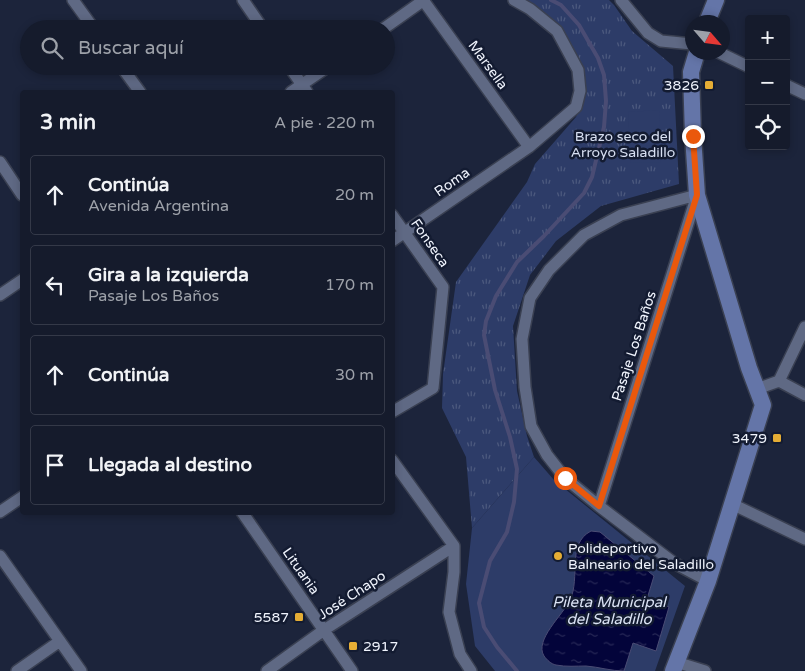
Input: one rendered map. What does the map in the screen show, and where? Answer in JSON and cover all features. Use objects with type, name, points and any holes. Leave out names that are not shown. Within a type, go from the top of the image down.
[{"type":"street","points":[[73,0],[87,20]]},
{"type":"street","points":[[243,0],[257,20]]},
{"type":"street","points":[[395,20],[423,0]]},
{"type":"street","name":"Marsella","points":[[423,0],[529,147]]},
{"type":"street","name":"Roma","points":[[395,239],[529,147],[576,107],[580,91],[578,70],[557,32],[530,9],[514,0]]},
{"type":"street","points":[[621,0],[648,33],[661,41],[685,43]]},
{"type":"street","points":[[710,15],[716,0]]},
{"type":"street","points":[[730,58],[745,65]]},
{"type":"street","points":[[695,60],[691,72],[697,195],[749,368],[764,405],[708,581],[674,666],[704,671]]},
{"type":"street","points":[[128,75],[139,90]]},
{"type":"street","points":[[295,75],[305,89],[320,75]]},
{"type":"street","points":[[790,87],[805,94]]},
{"type":"street","points":[[0,162],[20,192]]},
{"type":"street","points":[[697,195],[621,215],[584,235],[549,270],[530,298],[522,339],[525,386],[531,426],[547,455],[565,478],[599,506],[674,564],[708,581]]},
{"type":"street","name":"Pasaje Los Baños","points":[[599,506],[697,195]]},
{"type":"street","name":"Fonseca","points":[[395,219],[443,287],[433,388],[395,410]]},
{"type":"street","points":[[0,295],[20,281]]},
{"type":"street","points":[[757,389],[779,381],[805,327]]},
{"type":"street","points":[[779,381],[805,395]]},
{"type":"street","points":[[395,464],[454,546],[454,572],[448,612],[460,654],[471,671]]},
{"type":"street","points":[[0,512],[20,498]]},
{"type":"street","points":[[732,504],[805,539]]},
{"type":"street","name":"Lituania","points":[[244,515],[352,671]]},
{"type":"street","name":"José Chapo","points":[[267,671],[324,630],[454,546]]},
{"type":"street","points":[[0,556],[81,671]]},
{"type":"street","points":[[17,671],[60,641]]},
{"type":"green space","name":"Brazo seco del Arroyo Saladillo","points":[[525,0],[609,0],[632,31],[673,66],[679,184],[601,206],[556,241],[530,275],[513,326],[517,391],[527,436],[534,457],[472,528],[466,457],[442,408],[443,374],[456,282],[527,182],[535,164],[576,117],[585,94],[582,69],[561,27]]},
{"type":"green space","points":[[659,110],[661,162],[631,163],[628,112]]},
{"type":"green space","name":"Polideportivo Balneario del Saladillo","points":[[534,457],[554,480],[685,586],[655,671],[495,671],[475,646],[466,584],[472,528]]},
{"type":"water","name":"Pileta Municipal del Saladillo","points":[[591,531],[600,532],[654,576],[647,599],[669,607],[656,651],[633,643],[624,671],[586,666],[556,665],[546,659],[542,650],[546,635],[570,600],[573,591],[576,552],[583,537]]},
{"type":"waterway","points":[[517,671],[497,647],[484,627],[479,603],[490,561],[507,532],[514,502],[517,469],[510,437],[495,390],[484,335],[486,321],[496,296],[517,262],[584,193],[592,177],[604,127],[606,101],[604,75],[598,58],[579,25],[561,5],[551,0]]},
{"type":"place","name":"3826","points":[[709,85]]},
{"type":"place","name":"3479","points":[[777,438]]},
{"type":"place","name":"Polideportivo Balneario del Saladillo","points":[[558,556]]},
{"type":"place","name":"5587","points":[[299,617]]},
{"type":"place","name":"2917","points":[[353,646]]},
{"type":"route","points":[[565,478],[599,506],[697,195],[693,136]]}]
